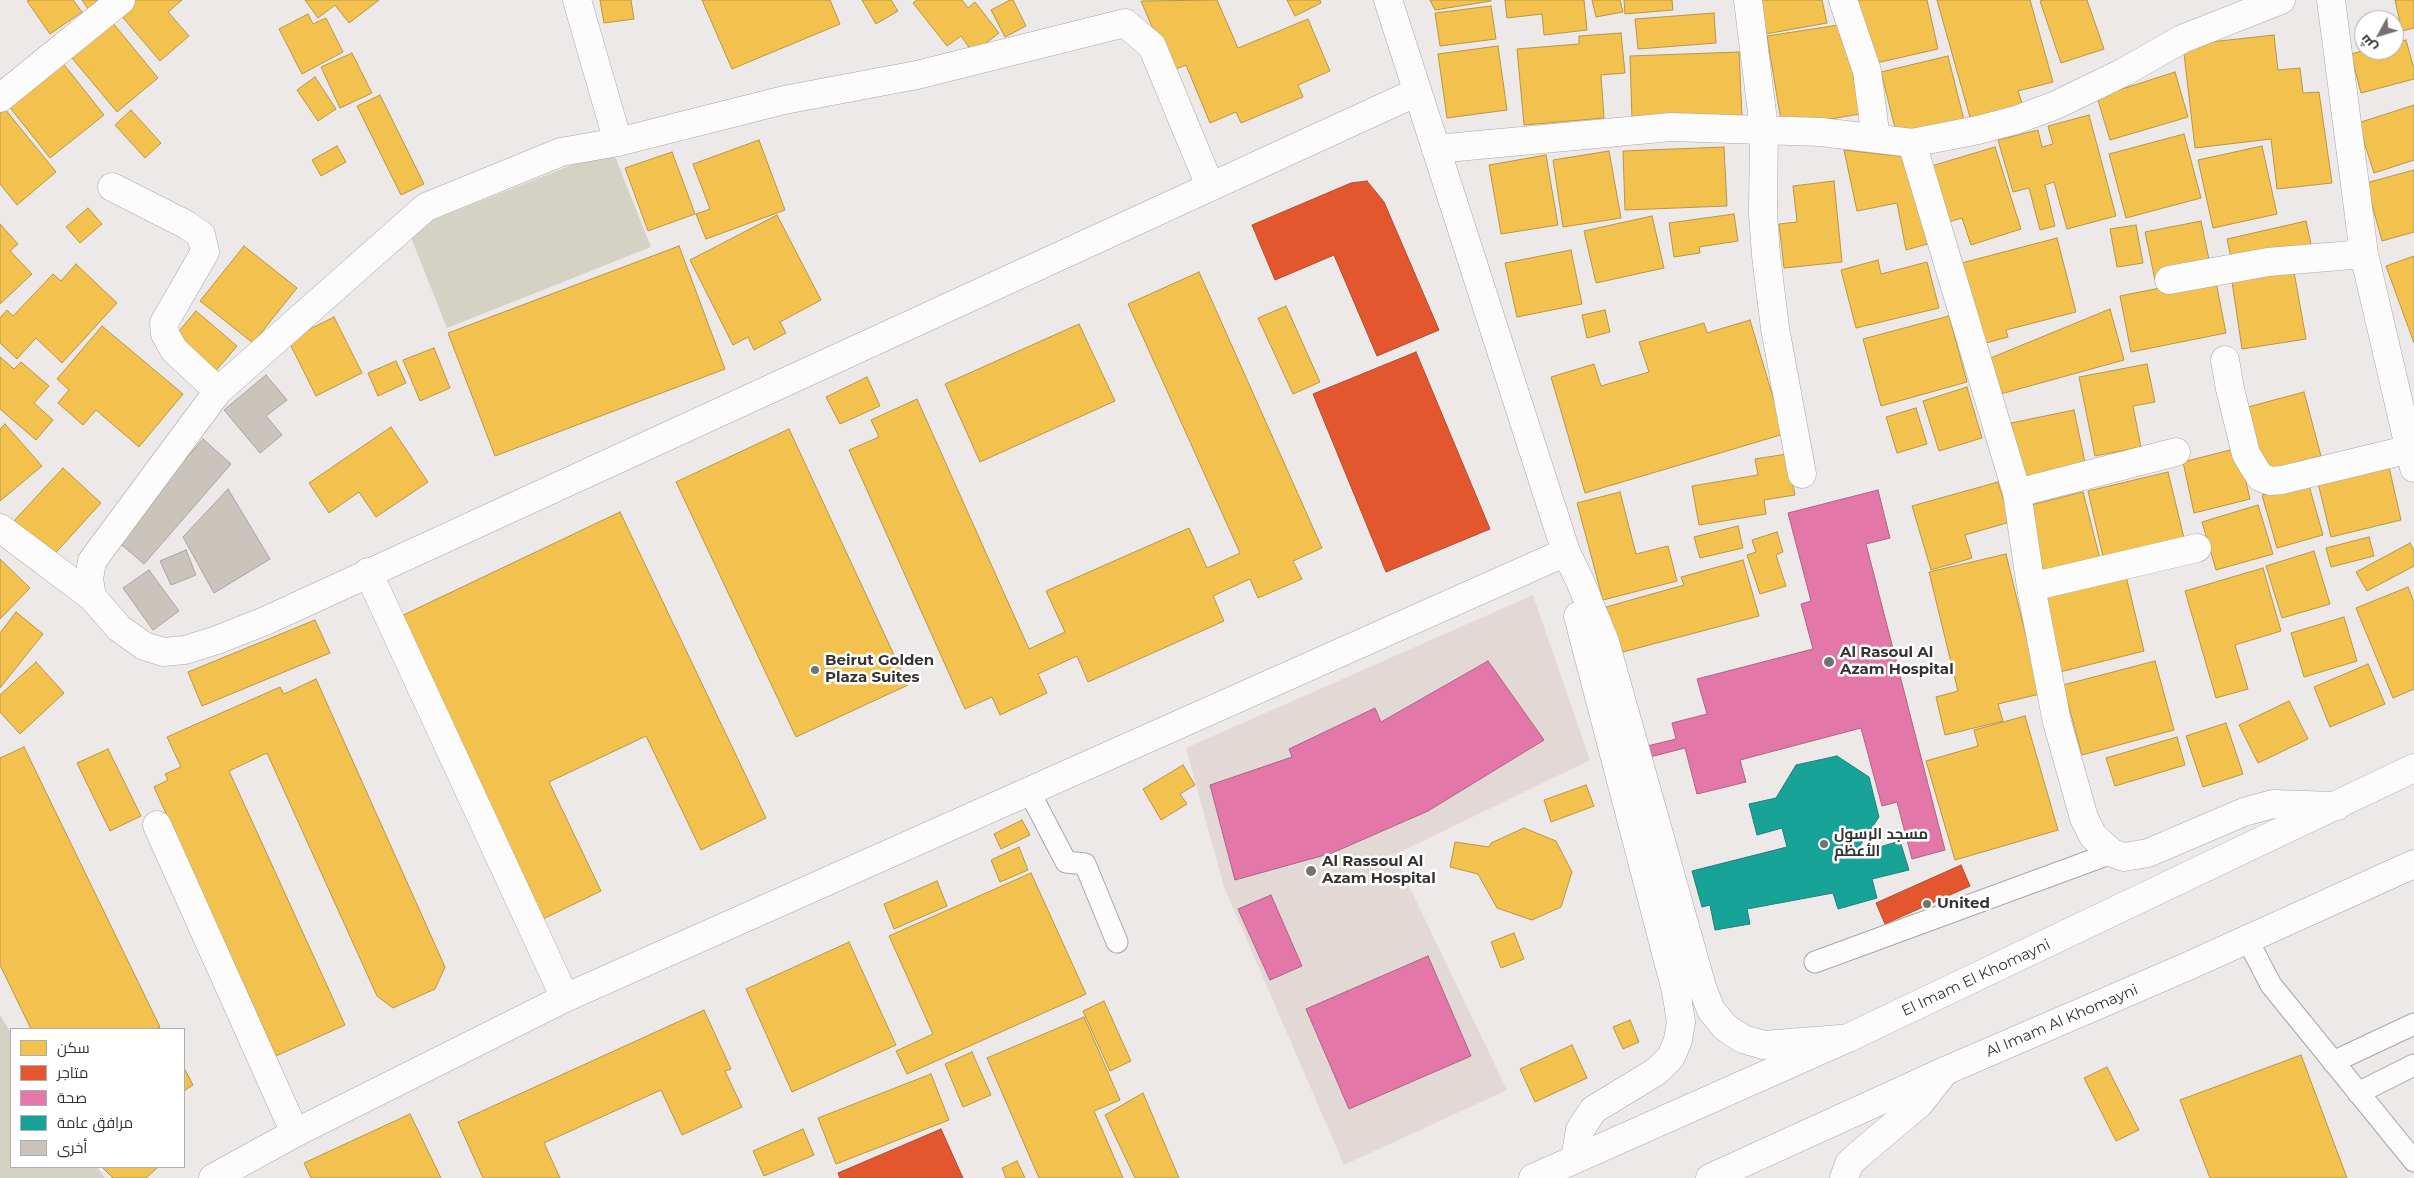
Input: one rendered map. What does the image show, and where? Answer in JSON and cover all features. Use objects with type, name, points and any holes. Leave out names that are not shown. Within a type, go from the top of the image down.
[{"type":"main road","points":[[0,98],[121,0]]},
{"type":"main road","points":[[577,0],[618,142]]},
{"type":"main road","points":[[1388,0],[1567,555],[1578,617],[1676,991],[1681,1022],[1678,1040],[1671,1057],[1657,1071],[1594,1110],[1580,1130],[1576,1159]]},
{"type":"main road","points":[[1748,0],[1764,128],[1763,214],[1766,255],[1775,328],[1802,474]]},
{"type":"main road","points":[[1843,0],[1867,71],[1876,139]]},
{"type":"main road","points":[[1436,149],[1672,127],[1764,128],[1821,132],[1912,143],[1978,130],[2016,120],[2056,105],[2116,77],[2182,39],[2282,0]]},
{"type":"main road","points":[[2226,360],[2230,389],[2244,446],[2250,464],[2260,477],[2271,481],[2282,480],[2412,459],[2364,254],[2331,0]]},
{"type":"main road","points":[[92,597],[88,579],[92,561],[218,391],[426,207],[561,152],[618,142],[784,100],[917,75],[1125,23],[1152,46],[1210,186]]},
{"type":"main road","points":[[0,528],[92,597],[119,628],[144,646],[163,652],[185,650],[217,640],[265,621],[368,572],[1417,92]]},
{"type":"main road","points":[[1912,143],[2017,493],[2031,586],[2057,722],[2084,818],[2093,836],[2112,853],[2124,857],[2148,853],[2244,812],[2273,804],[2337,806]]},
{"type":"main road","points":[[112,187],[187,225],[201,235],[204,252],[164,323],[165,334],[174,350],[218,391]]},
{"type":"main road","points":[[2169,280],[2268,262],[2364,254]]},
{"type":"main road","points":[[2017,493],[2176,452]]},
{"type":"main road","points":[[2031,586],[2197,548]]},
{"type":"main road","points":[[213,1178],[295,1134],[565,998],[1029,791],[1567,555]]},
{"type":"main road","points":[[1567,555],[1580,581],[1605,642],[1702,987],[1711,1010],[1724,1027],[1743,1039],[1764,1045],[1848,1038]]},
{"type":"main road","points":[[368,572],[565,998]]},
{"type":"main road","name":"El Imam El Khomayni","points":[[1533,1178],[1848,1038],[2414,768]]},
{"type":"main road","points":[[157,825],[295,1134]]},
{"type":"main road","name":"Al Imam Al Khomayni","points":[[1710,1178],[1945,1071],[2414,864]]},
{"type":"main road","points":[[1681,1022],[1692,1022],[1703,1018],[1711,1010]]},
{"type":"main road","points":[[1844,1178],[1849,1164],[1920,1103],[1945,1071]]},
{"type":"lane","points":[[1029,791],[1066,862],[1085,864],[1116,942]]},
{"type":"lane","points":[[1815,962],[2112,853]]},
{"type":"lane","points":[[2247,939],[2271,985],[2414,1161]]},
{"type":"lane","points":[[2333,1062],[2414,1024]]},
{"type":"lane","points":[[2358,1093],[2414,1065]]},
{"type":"shaded area","points":[[612,149],[651,247],[447,328],[408,230]]},
{"type":"shaded area","name":"Al Rassoul Al Azam Hospital","points":[[1533,595],[1590,760],[1394,855],[1507,1090],[1344,1165],[1224,887],[1186,748]]},
{"type":"shaded area","points":[[0,1015],[10,1031],[10,1168],[98,1168],[105,1178],[0,1178]]},
{"type":"building: سكن","points":[[73,0],[82,12],[50,34],[27,1]]},
{"type":"building: سكن","points":[[82,0],[102,0],[89,10]]},
{"type":"building: سكن","points":[[134,0],[182,0],[168,12],[189,36],[160,61],[119,13]]},
{"type":"building: سكن","points":[[305,0],[379,0],[349,23],[335,5],[318,18]]},
{"type":"building: سكن","points":[[600,0],[631,0],[634,19],[604,23]]},
{"type":"building: سكن","points":[[702,0],[830,0],[840,24],[732,69]]},
{"type":"building: سكن","points":[[862,0],[891,0],[898,11],[876,24]]},
{"type":"building: سكن","points":[[917,0],[962,0],[968,8],[975,2],[999,33],[973,53],[961,36],[947,46],[913,3]]},
{"type":"building: سكن","points":[[1013,0],[1026,26],[1005,37],[991,10]]},
{"type":"building: سكن","points":[[1217,0],[1238,48],[1308,19],[1330,71],[1298,85],[1303,97],[1241,123],[1236,112],[1210,123],[1186,65],[1171,71],[1141,1]]},
{"type":"building: سكن","points":[[1287,0],[1320,0],[1321,3],[1295,16]]},
{"type":"building: سكن","points":[[1430,0],[1491,0],[1491,1],[1435,10]]},
{"type":"building: سكن","points":[[1505,0],[1584,0],[1587,30],[1544,35],[1542,14],[1507,18]]},
{"type":"building: سكن","points":[[1592,0],[1620,0],[1623,12],[1596,17]]},
{"type":"building: سكن","points":[[1624,0],[1672,0],[1673,10],[1625,14]]},
{"type":"building: سكن","points":[[1753,0],[1822,0],[1827,23],[1760,35]]},
{"type":"building: سكن","points":[[1858,0],[1927,0],[1938,49],[1872,64]]},
{"type":"building: سكن","points":[[1937,0],[2030,0],[2053,82],[2018,91],[2023,106],[1971,121]]},
{"type":"building: سكن","points":[[2087,0],[2104,49],[2061,63],[2040,1]]},
{"type":"building: سكن","points":[[2395,0],[2414,0],[2414,28],[2404,30],[2404,10],[2397,10]]},
{"type":"building: سكن","points":[[1491,6],[1496,39],[1440,46],[1435,13]]},
{"type":"building: سكن","points":[[1714,13],[1716,43],[1638,49],[1635,19]]},
{"type":"building: سكن","points":[[308,14],[313,24],[326,18],[343,52],[302,74],[279,29]]},
{"type":"building: سكن","points":[[108,17],[158,78],[117,112],[67,52]]},
{"type":"building: سكن","points":[[1845,24],[1860,114],[1782,127],[1767,36]]},
{"type":"building: سكن","points":[[1621,33],[1625,73],[1601,75],[1604,118],[1524,125],[1517,49],[1579,44],[1579,36]]},
{"type":"building: سكن","points":[[2274,35],[2278,70],[2300,68],[2303,93],[2319,92],[2332,183],[2277,189],[2271,139],[2195,148],[2183,45]]},
{"type":"building: سكن","points":[[2404,40],[2406,40],[2414,69],[2414,79],[2361,93],[2351,54],[2354,53],[2354,60],[2404,60]]},
{"type":"building: سكن","points":[[1498,46],[1507,110],[1447,118],[1438,54]]},
{"type":"building: سكن","points":[[1739,52],[1742,116],[1632,120],[1630,56]]},
{"type":"building: سكن","points":[[352,53],[372,93],[340,108],[321,67]]},
{"type":"building: سكن","points":[[1948,56],[1964,120],[1897,136],[1881,72]]},
{"type":"building: سكن","points":[[58,57],[104,115],[50,158],[4,100]]},
{"type":"building: سكن","points":[[2175,72],[2188,117],[2110,140],[2097,97]]},
{"type":"building: سكن","points":[[315,77],[336,109],[318,121],[297,90]]},
{"type":"building: سكن","points":[[380,95],[424,184],[401,195],[357,106]]},
{"type":"building: سكن","points":[[0,103],[56,172],[17,205],[0,184]]},
{"type":"building: سكن","points":[[2414,105],[2414,160],[2374,173],[2358,123]]},
{"type":"building: سكن","points":[[131,110],[161,143],[145,158],[115,125]]},
{"type":"building: سكن","points":[[2089,115],[2116,216],[2067,229],[2054,182],[2045,185],[2055,226],[2040,230],[2029,188],[2013,192],[1998,140],[2038,130],[2042,147],[2053,144],[2048,126]]},
{"type":"building: سكن","points":[[2184,134],[2201,198],[2126,218],[2109,154]]},
{"type":"building: سكن","points":[[759,140],[785,210],[706,239],[696,214],[710,209],[693,164]]},
{"type":"building: سكن","points":[[337,146],[346,162],[321,176],[312,160]]},
{"type":"building: سكن","points":[[2262,146],[2277,214],[2213,228],[2198,160]]},
{"type":"building: سكن","points":[[1724,147],[1727,206],[1625,210],[1623,151]]},
{"type":"building: سكن","points":[[1995,147],[2021,229],[1971,245],[1962,218],[1945,223],[1928,167]]},
{"type":"building: سكن","points":[[1844,150],[1906,157],[1931,243],[1906,250],[1897,203],[1857,211]]},
{"type":"building: سكن","points":[[1609,151],[1621,218],[1563,227],[1553,160]]},
{"type":"building: سكن","points":[[672,152],[695,214],[648,231],[625,168]]},
{"type":"building: سكن","points":[[1546,155],[1558,225],[1501,234],[1489,165]]},
{"type":"building: سكن","points":[[2414,170],[2414,232],[2382,241],[2366,183]]},
{"type":"building: سكن","points":[[1834,181],[1842,262],[1784,268],[1779,224],[1797,222],[1793,186]]},
{"type":"building: سكن","points":[[88,208],[102,224],[80,243],[66,227]]},
{"type":"building: سكن","points":[[1734,214],[1738,241],[1699,247],[1700,253],[1674,257],[1669,223]]},
{"type":"building: سكن","points":[[777,215],[821,300],[780,322],[786,333],[754,350],[748,337],[733,345],[690,260]]},
{"type":"building: سكن","points":[[1652,216],[1664,268],[1596,283],[1584,231]]},
{"type":"building: سكن","points":[[2201,221],[2211,269],[2155,280],[2145,232]]},
{"type":"building: سكن","points":[[2306,221],[2311,244],[2232,262],[2227,239]]},
{"type":"building: سكن","points":[[0,224],[18,244],[10,251],[32,274],[0,304]]},
{"type":"building: سكن","points":[[2136,225],[2143,263],[2117,267],[2110,229]]},
{"type":"building: سكن","points":[[2057,238],[2076,312],[2006,330],[2008,337],[1975,346],[1954,265]]},
{"type":"building: سكن","points":[[244,246],[297,288],[253,343],[200,301]]},
{"type":"building: سكن","points":[[679,246],[725,369],[495,456],[448,333]]},
{"type":"building: سكن","points":[[1571,250],[1582,304],[1517,317],[1505,263]]},
{"type":"building: سكن","points":[[2414,256],[2414,343],[2386,266]]},
{"type":"building: سكن","points":[[1878,260],[1881,274],[1927,262],[1939,308],[1856,328],[1841,270]]},
{"type":"building: سكن","points":[[76,264],[117,303],[62,363],[36,338],[17,359],[0,343],[0,318],[7,310],[13,316],[53,274],[61,281]]},
{"type":"building: سكن","points":[[2293,266],[2306,339],[2242,349],[2231,275]]},
{"type":"building: سكن","points":[[1199,272],[1322,548],[1293,561],[1302,579],[1258,598],[1250,579],[1213,596],[1224,621],[1088,682],[1077,656],[1038,674],[1047,693],[1000,715],[992,697],[965,709],[849,450],[879,437],[871,420],[917,399],[1029,649],[1065,632],[1046,591],[1189,528],[1207,568],[1240,553],[1128,304]]},
{"type":"building: سكن","points":[[2215,277],[2226,333],[2131,352],[2120,296]]},
{"type":"building: سكن","points":[[1286,306],[1320,382],[1293,394],[1258,318]]},
{"type":"building: سكن","points":[[2110,309],[2124,360],[1997,395],[1988,359]]},
{"type":"building: سكن","points":[[1605,310],[1610,332],[1587,338],[1582,315]]},
{"type":"building: سكن","points":[[196,311],[237,346],[214,373],[173,338]]},
{"type":"building: سكن","points":[[1949,316],[1967,382],[1881,406],[1863,339]]},
{"type":"building: سكن","points":[[334,317],[362,373],[316,396],[288,340]]},
{"type":"building: سكن","points":[[1750,320],[1784,434],[1585,493],[1551,377],[1594,364],[1601,386],[1649,372],[1639,342],[1704,323],[1707,333]]},
{"type":"building: سكن","points":[[1079,324],[1115,401],[980,462],[945,384]]},
{"type":"building: سكن","points":[[102,326],[183,394],[139,447],[96,410],[83,425],[58,403],[69,390],[57,379]]},
{"type":"building: سكن","points":[[434,348],[450,388],[420,401],[403,360]]},
{"type":"building: سكن","points":[[0,357],[14,369],[21,362],[49,386],[34,403],[53,420],[36,440],[0,409]]},
{"type":"building: سكن","points":[[396,361],[406,383],[378,396],[368,373]]},
{"type":"building: سكن","points":[[2147,364],[2155,402],[2133,406],[2141,447],[2095,456],[2079,377]]},
{"type":"building: سكن","points":[[867,377],[880,406],[840,424],[826,397]]},
{"type":"building: سكن","points":[[1967,387],[1982,438],[1939,451],[1923,401]]},
{"type":"building: سكن","points":[[2304,392],[2321,456],[2261,472],[2244,408]]},
{"type":"building: سكن","points":[[1916,408],[1927,444],[1897,453],[1886,417]]},
{"type":"building: سكن","points":[[2074,410],[2087,472],[2024,484],[2011,423]]},
{"type":"building: سكن","points":[[5,424],[42,466],[0,501],[0,429]]},
{"type":"building: سكن","points":[[391,427],[428,482],[376,517],[359,492],[329,513],[309,483]]},
{"type":"building: سكن","points":[[789,429],[908,685],[796,737],[676,482]]},
{"type":"building: سكن","points":[[2238,448],[2250,499],[2194,513],[2183,462]]},
{"type":"building: سكن","points":[[1787,454],[1795,495],[1764,500],[1766,514],[1699,525],[1692,486],[1758,475],[1755,459]]},
{"type":"building: سكن","points":[[2389,467],[2401,520],[2331,537],[2318,483]]},
{"type":"building: سكن","points":[[63,468],[101,503],[50,559],[12,523]]},
{"type":"building: سكن","points":[[2168,472],[2185,542],[2104,561],[2088,491]]},
{"type":"building: سكن","points":[[1998,482],[2010,522],[1965,535],[1972,558],[1931,570],[1912,506]]},
{"type":"building: سكن","points":[[2308,482],[2323,535],[2277,548],[2262,495]]},
{"type":"building: سكن","points":[[1620,492],[1636,554],[1668,546],[1677,581],[1603,600],[1577,503]]},
{"type":"building: سكن","points":[[2083,492],[2100,559],[2044,573],[2027,506]]},
{"type":"building: سكن","points":[[2258,505],[2273,554],[2216,570],[2202,522]]},
{"type":"building: سكن","points":[[620,512],[766,818],[701,850],[646,736],[549,782],[601,891],[541,920],[397,618]]},
{"type":"building: سكن","points":[[1738,526],[1743,548],[1700,558],[1694,537]]},
{"type":"building: سكن","points":[[1777,532],[1783,552],[1776,555],[1786,586],[1760,594],[1747,555],[1756,552],[1752,540]]},
{"type":"building: سكن","points":[[2369,537],[2374,556],[2331,567],[2326,548]]},
{"type":"building: سكن","points":[[2410,543],[2414,551],[2414,566],[2367,591],[2356,572]]},
{"type":"building: سكن","points":[[2314,551],[2330,604],[2282,618],[2266,566]]},
{"type":"building: سكن","points":[[2006,554],[2040,694],[1998,704],[2003,721],[1945,735],[1936,697],[1958,691],[1929,572]]},
{"type":"building: سكن","points":[[0,559],[30,588],[0,619]]},
{"type":"building: سكن","points":[[1743,560],[1759,616],[1619,653],[1606,607],[1684,585],[1681,577]]},
{"type":"building: سكن","points":[[2263,568],[2281,631],[2235,645],[2248,689],[2216,698],[2185,591]]},
{"type":"building: سكن","points":[[2126,576],[2144,651],[2060,672],[2041,597]]},
{"type":"building: سكن","points":[[2408,587],[2414,602],[2414,689],[2393,698],[2356,608]]},
{"type":"building: سكن","points":[[16,612],[43,634],[0,688],[0,633]]},
{"type":"building: سكن","points":[[2344,617],[2357,661],[2304,677],[2291,633]]},
{"type":"building: سكن","points":[[315,620],[330,653],[202,706],[188,672]]},
{"type":"building: سكن","points":[[2155,661],[2174,730],[2082,755],[2063,685]]},
{"type":"building: سكن","points":[[36,662],[64,693],[20,734],[0,712],[0,695]]},
{"type":"building: سكن","points":[[2368,664],[2385,704],[2330,727],[2314,687]]},
{"type":"building: سكن","points":[[316,679],[445,967],[435,989],[393,1008],[377,996],[267,753],[229,771],[345,1025],[276,1056],[154,787],[168,780],[165,774],[181,767],[167,737],[280,687],[284,694]]},
{"type":"building: سكن","points":[[2289,701],[2308,739],[2258,763],[2239,725]]},
{"type":"building: سكن","points":[[2025,716],[2058,830],[1955,860],[1926,761],[1978,746],[1974,730]]},
{"type":"building: سكن","points":[[2226,723],[2243,774],[2203,787],[2186,736]]},
{"type":"building: سكن","points":[[2177,737],[2185,765],[2115,786],[2106,758]]},
{"type":"building: سكن","points":[[24,747],[160,1027],[31,1028],[0,965],[0,758]]},
{"type":"building: سكن","points":[[108,749],[141,816],[110,831],[77,763]]},
{"type":"building: سكن","points":[[1183,765],[1195,785],[1180,794],[1187,804],[1161,820],[1143,789]]},
{"type":"building: سكن","points":[[1586,785],[1594,806],[1551,822],[1544,800]]},
{"type":"building: سكن","points":[[1022,820],[1030,835],[1001,849],[994,834]]},
{"type":"building: سكن","points":[[1524,828],[1556,841],[1572,872],[1561,907],[1532,920],[1497,908],[1478,874],[1450,867],[1455,842],[1489,847],[1491,843]]},
{"type":"building: سكن","points":[[1019,847],[1028,870],[1000,882],[991,860]]},
{"type":"building: سكن","points":[[1031,873],[1086,994],[907,1074],[896,1051],[933,1034],[889,936]]},
{"type":"building: سكن","points":[[937,881],[947,906],[894,929],[884,904]]},
{"type":"building: سكن","points":[[1514,933],[1524,959],[1501,968],[1491,942]]},
{"type":"building: سكن","points":[[849,942],[896,1045],[792,1092],[746,989]]},
{"type":"building: سكن","points":[[1104,1001],[1131,1061],[1110,1071],[1083,1011]]},
{"type":"building: سكن","points":[[704,1010],[731,1069],[725,1071],[742,1107],[682,1135],[661,1090],[544,1143],[560,1178],[483,1178],[458,1122]]},
{"type":"building: سكن","points":[[1084,1017],[1120,1100],[1094,1111],[1123,1178],[1039,1178],[987,1058]]},
{"type":"building: سكن","points":[[1630,1020],[1639,1042],[1623,1049],[1613,1027]]},
{"type":"building: سكن","points":[[1572,1045],[1587,1078],[1535,1102],[1520,1069]]},
{"type":"building: سكن","points":[[972,1052],[991,1095],[963,1107],[945,1064]]},
{"type":"building: سكن","points":[[2301,1055],[2347,1178],[2210,1178],[2180,1100]]},
{"type":"building: سكن","points":[[2107,1067],[2139,1130],[2116,1141],[2084,1078]]},
{"type":"building: سكن","points":[[185,1070],[193,1085],[185,1090]]},
{"type":"building: سكن","points":[[931,1074],[949,1120],[836,1164],[818,1118]]},
{"type":"building: سكن","points":[[1143,1093],[1179,1178],[1135,1178],[1105,1115]]},
{"type":"building: سكن","points":[[410,1114],[441,1178],[311,1178],[304,1163]]},
{"type":"building: سكن","points":[[803,1129],[814,1155],[764,1176],[753,1151]]},
{"type":"building: سكن","points":[[1017,1161],[1025,1178],[1006,1178],[1002,1168]]},
{"type":"building: سكن","points":[[103,1168],[157,1168],[146,1178],[113,1178]]},
{"type":"building: متاجر","points":[[1367,181],[1384,202],[1439,330],[1377,356],[1334,255],[1275,280],[1252,225],[1351,183]]},
{"type":"building: متاجر","points":[[1416,352],[1490,529],[1386,572],[1313,394]]},
{"type":"building: متاجر","points":[[1961,865],[1970,886],[1885,924],[1876,903]]},
{"type":"building: متاجر","points":[[941,1129],[963,1178],[840,1178],[838,1173]]},
{"type":"building: صحة","name":"Al Rasoul Al Azam Hospital","points":[[1878,490],[1890,538],[1866,544],[1945,850],[1912,859],[1897,802],[1882,806],[1861,728],[1740,760],[1746,782],[1697,794],[1685,748],[1646,758],[1643,747],[1676,739],[1672,723],[1707,714],[1697,679],[1813,649],[1801,604],[1811,601],[1788,513]]},
{"type":"building: صحة","points":[[1488,661],[1544,740],[1428,811],[1332,853],[1235,880],[1210,785],[1292,757],[1289,749],[1375,708],[1381,722]]},
{"type":"building: صحة","points":[[1271,895],[1302,966],[1270,980],[1238,909]]},
{"type":"building: صحة","points":[[1428,956],[1471,1056],[1349,1109],[1306,1009]]},
{"type":"building: مرافق عامة","name":"مسجد الرسول الأعظم","points":[[1837,756],[1869,777],[1879,817],[1856,854],[1900,841],[1909,870],[1872,879],[1877,898],[1838,909],[1833,893],[1747,909],[1750,924],[1715,930],[1710,905],[1702,907],[1692,871],[1787,847],[1782,828],[1757,835],[1749,804],[1776,798],[1796,765]]},
{"type":"building: أخرى","points":[[266,375],[287,400],[266,416],[282,435],[260,453],[224,410]]},
{"type":"building: أخرى","points":[[203,439],[231,464],[144,564],[115,539]]},
{"type":"building: أخرى","points":[[228,489],[270,559],[214,593],[183,537]]},
{"type":"building: أخرى","points":[[186,550],[196,575],[171,585],[160,561]]},
{"type":"building: أخرى","points":[[149,570],[179,611],[153,630],[123,588]]},
{"type":"place","name":"Al Rasoul Al Azam Hospital","points":[[1829,662]]},
{"type":"place","name":"Beirut Golden Plaza Suites","points":[[815,670]]},
{"type":"place","name":"مسجد الرسول الأعظم","points":[[1824,844]]},
{"type":"place","name":"Al Rassoul Al Azam Hospital","points":[[1311,871]]},
{"type":"place","name":"United","points":[[1927,904]]}]
